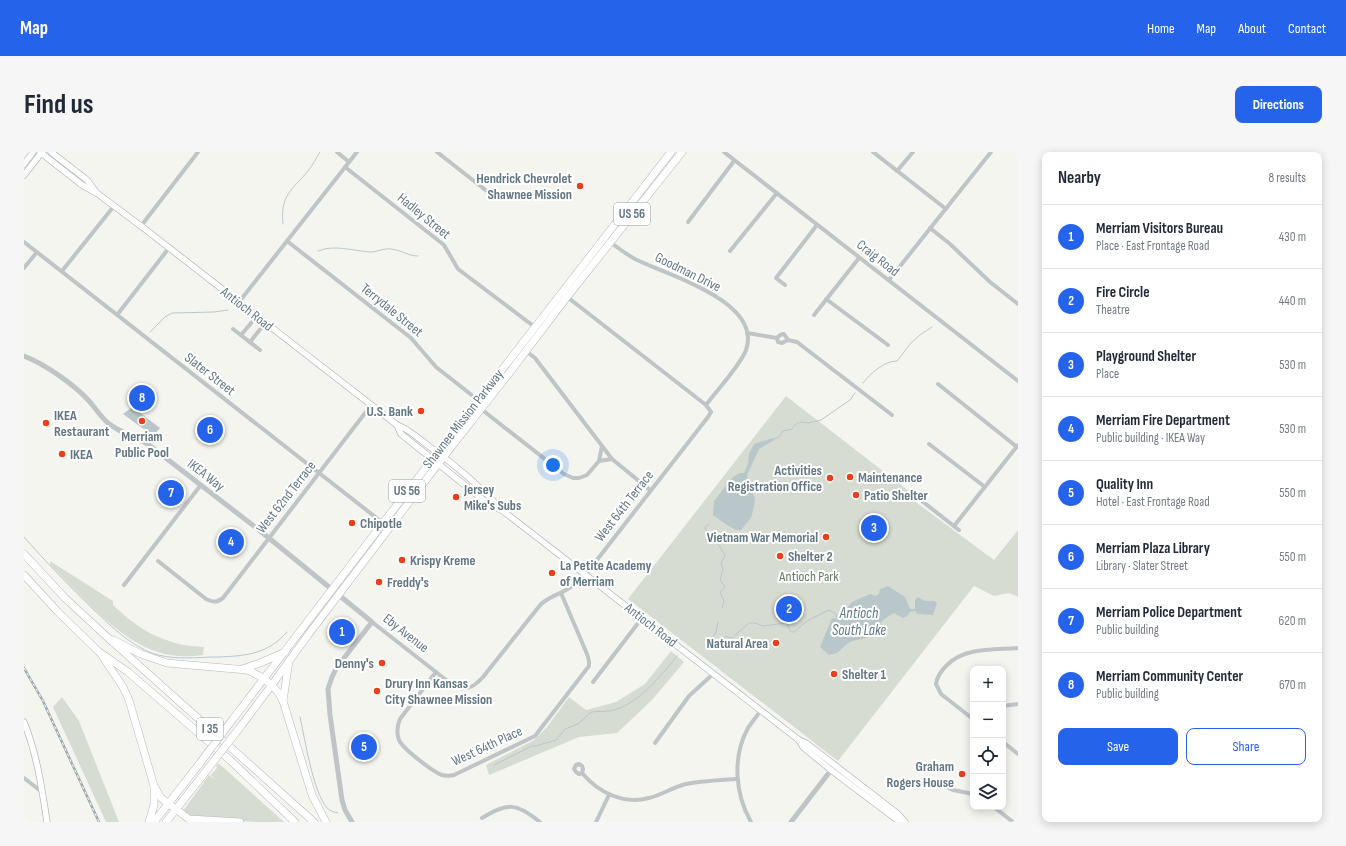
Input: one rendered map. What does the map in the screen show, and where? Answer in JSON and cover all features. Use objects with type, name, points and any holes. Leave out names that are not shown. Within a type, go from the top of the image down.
[{"type":"highway","name":"Shawnee Mission Parkway","points":[[154,822],[437,452],[478,400],[567,297],[607,239],[671,152]]},
{"type":"highway","name":"Shawnee Mission Parkway","points":[[166,822],[272,686],[289,661],[438,464],[526,351],[560,292],[682,152]]},
{"type":"highway","points":[[374,550],[383,527],[382,523]]},
{"type":"highway","name":"I 35","points":[[24,554],[66,598],[106,636],[314,822]]},
{"type":"highway","name":"I 35","points":[[24,575],[58,612],[98,651],[128,672],[230,761],[296,822]]},
{"type":"highway","points":[[106,636],[141,654],[167,663],[240,669],[252,672],[272,686],[278,692],[283,702]]},
{"type":"highway","points":[[98,651],[123,688],[154,786],[160,796],[168,804],[189,819],[199,821],[240,822]]},
{"type":"highway","points":[[240,669],[260,663],[285,652]]},
{"type":"highway","name":"US 56","points":[[289,661],[283,702],[312,795],[326,822]]},
{"type":"highway","points":[[149,822],[154,805],[154,786]]},
{"type":"main road","points":[[24,164],[33,152]]},
{"type":"main road","points":[[24,175],[41,152]]},
{"type":"main road","name":"Antioch Road","points":[[41,152],[82,185],[98,194],[141,226],[372,404],[397,425],[405,428],[444,457],[490,496],[503,511]]},
{"type":"main road","name":"Antioch Road","points":[[51,152],[87,180],[98,194]]},
{"type":"main road","name":"Antioch Road","points":[[397,425],[401,434],[486,502],[503,511],[586,574],[799,740],[803,747],[831,770],[896,819],[903,822]]},
{"type":"main road","points":[[24,722],[32,746],[47,822]]},
{"type":"main road","name":"Antioch Road","points":[[799,740],[806,742],[898,814],[903,822]]},
{"type":"street","points":[[141,226],[198,152]]},
{"type":"street","points":[[337,152],[349,162]]},
{"type":"street","points":[[239,302],[357,152]]},
{"type":"street","points":[[437,152],[488,192]]},
{"type":"street","name":"Craig Road","points":[[724,152],[817,226],[889,280],[1018,381]]},
{"type":"street","points":[[873,152],[946,209]]},
{"type":"street","points":[[897,171],[913,152]]},
{"type":"street","points":[[889,280],[991,152]]},
{"type":"street","points":[[688,222],[734,161]]},
{"type":"street","name":"Hadley Street","points":[[345,167],[444,245],[458,269],[538,329]]},
{"type":"street","points":[[730,251],[777,194]]},
{"type":"street","points":[[62,271],[114,206]]},
{"type":"street","points":[[785,286],[776,278],[817,226]]},
{"type":"street","points":[[930,228],[954,247],[981,274],[1018,304]]},
{"type":"street","name":"Goodman Drive","points":[[607,239],[636,259],[697,286],[719,298],[740,316],[744,322],[747,333]]},
{"type":"street","name":"Terrydale Street","points":[[287,241],[408,336],[436,367],[478,400]]},
{"type":"street","name":"Slater Street","points":[[24,242],[382,523]]},
{"type":"street","points":[[117,315],[169,248]]},
{"type":"street","points":[[24,268],[37,252]]},
{"type":"street","points":[[814,315],[859,258]]},
{"type":"street","points":[[560,292],[706,405],[743,356],[747,347],[747,333],[777,338],[784,334],[788,340]]},
{"type":"street","points":[[826,299],[888,345]]},
{"type":"street","points":[[241,335],[257,316]]},
{"type":"street","points":[[250,342],[265,322]]},
{"type":"street","points":[[233,329],[260,350]]},
{"type":"street","points":[[777,338],[778,342],[782,343],[788,340],[797,342],[892,414]]},
{"type":"street","points":[[526,351],[535,358],[612,459],[650,490]]},
{"type":"street","name":"IKEA Way","points":[[24,356],[40,363],[61,377],[83,395],[107,423],[149,445],[332,590]]},
{"type":"street","points":[[938,384],[1017,446],[954,526]]},
{"type":"street","name":"West 62nd Terrace","points":[[158,561],[206,598],[214,602],[218,602],[223,598],[372,404]]},
{"type":"street","name":"West 64th Terrace","points":[[468,688],[474,686],[483,678],[541,604],[549,597],[562,593],[577,584],[586,574],[650,490],[708,418],[711,412],[706,405]]},
{"type":"street","points":[[482,409],[569,477],[583,477],[600,461],[612,459]]},
{"type":"street","points":[[929,444],[985,487]]},
{"type":"street","points":[[600,461],[602,446]]},
{"type":"street","points":[[124,585],[200,486]]},
{"type":"street","points":[[913,494],[959,530]]},
{"type":"street","name":"Eby Avenue","points":[[332,590],[436,672],[459,688],[468,688]]},
{"type":"street","name":"West 64th Place","points":[[436,672],[400,719],[397,726],[398,739],[404,748],[436,772],[447,776],[454,775],[535,736],[589,666],[587,654],[562,593]]},
{"type":"street","points":[[593,682],[642,618]]},
{"type":"street","points":[[352,822],[345,810],[342,800],[330,715],[328,689],[337,667],[372,622]]},
{"type":"street","points":[[970,717],[941,694],[938,689],[936,684],[944,668],[960,656],[973,652],[1018,648]]},
{"type":"street","points":[[655,743],[689,696],[714,673]]},
{"type":"street","points":[[1006,706],[1018,704]]},
{"type":"street","points":[[751,822],[741,799],[738,779],[738,760],[740,749],[749,728],[761,710]]},
{"type":"street","points":[[1006,744],[1018,754]]},
{"type":"street","points":[[791,822],[835,765]]},
{"type":"street","points":[[582,773],[591,783],[609,795],[624,799],[640,800],[656,796],[685,784],[738,779]]},
{"type":"street","points":[[24,778],[42,792]]},
{"type":"street","points":[[945,786],[953,790],[970,793]]},
{"type":"street","points":[[596,822],[609,795]]},
{"type":"street","points":[[482,818],[498,809],[509,806],[522,809],[540,822]]},
{"type":"street","points":[[998,810],[1013,822]]},
{"type":"green space","name":"Antioch Park","points":[[786,396],[910,492],[909,496],[913,500],[994,560],[1018,530],[1018,597],[1009,593],[994,596],[974,586],[838,761],[628,599]]},
{"type":"green space","points":[[50,561],[113,601],[113,605],[143,629],[159,637],[179,644],[204,647],[203,655],[180,656],[163,654],[143,646],[128,637],[100,615],[50,565]]},
{"type":"green space","points":[[671,651],[684,662],[652,700],[617,733],[579,737],[489,775],[486,765],[534,740],[547,727],[569,697],[586,710],[616,702],[645,684]]},
{"type":"green space","points":[[62,697],[79,721],[119,822],[106,822],[53,707]]},
{"type":"green space","points":[[218,764],[284,822],[193,818],[183,811],[209,775],[216,780],[211,775],[217,768],[216,766]]},
{"type":"water","name":"Merriam Public Pool","points":[[131,408],[135,409],[160,428],[153,436],[123,414]]},
{"type":"water","points":[[773,438],[774,440],[759,449],[747,475],[748,483],[755,498],[754,507],[751,518],[741,530],[736,530],[713,515],[714,501],[733,477],[740,473],[744,473],[748,464],[749,454],[754,444]]},
{"type":"water","name":"Antioch South Lake","points":[[888,586],[905,597],[910,609],[915,609],[915,600],[918,597],[925,601],[934,601],[937,603],[933,615],[917,614],[915,611],[910,612],[903,618],[894,613],[883,620],[872,634],[866,638],[852,641],[837,653],[829,655],[820,647],[832,618],[837,619],[840,617],[852,602],[870,594],[876,596],[879,594],[880,589]]},
{"type":"waterway","points":[[283,224],[283,206],[285,199],[292,188],[310,169],[320,152]]},
{"type":"waterway","points":[[318,251],[330,248],[370,252],[388,249],[418,256]]},
{"type":"waterway","points":[[150,332],[165,317],[172,313],[214,312],[228,310]]},
{"type":"waterway","points":[[863,383],[870,375],[883,365],[897,361],[911,343],[932,327]]},
{"type":"waterway","points":[[774,439],[779,437],[783,431],[792,429],[797,423],[808,423],[821,420],[850,400],[855,393]]},
{"type":"waterway","points":[[709,524],[705,527],[707,534],[716,541],[725,555],[721,563],[723,569],[720,580],[725,587],[720,592],[724,601],[722,608]]},
{"type":"waterway","points":[[24,537],[49,565],[108,623],[123,636],[149,652],[166,657],[180,658],[228,657],[264,649],[272,645],[287,632]]},
{"type":"waterway","points":[[713,638],[721,642],[725,636],[732,638],[749,623],[755,623],[763,626],[786,623],[791,632],[794,632],[807,621],[829,610],[836,614],[837,619]]},
{"type":"waterway","points":[[709,640],[713,638],[718,622]]},
{"type":"waterway","points":[[494,765],[532,746],[556,740],[565,729],[578,724],[591,712],[609,711],[629,704],[647,690],[677,656]]},
{"type":"waterway","points":[[300,717],[310,765],[318,790],[327,808],[338,813]]},
{"type":"railway","points":[[24,668],[43,701],[99,822]]},
{"type":"place","name":"Hendrick Chevrolet Shawnee Mission","points":[[580,186]]},
{"type":"place","name":"Merriam Community Center","points":[[142,398]]},
{"type":"place","name":"U.S. Bank","points":[[421,411]]},
{"type":"place","name":"Merriam Public Pool","points":[[142,421]]},
{"type":"place","name":"IKEA Restaurant","points":[[46,423]]},
{"type":"place","name":"Merriam Plaza Library","points":[[210,430]]},
{"type":"place","name":"IKEA","points":[[62,454]]},
{"type":"place","name":"Maintenance","points":[[850,477]]},
{"type":"place","name":"Activities Registration Office","points":[[830,478]]},
{"type":"place","name":"Merriam Police Department","points":[[171,493]]},
{"type":"place","name":"Patio Shelter","points":[[856,495]]},
{"type":"place","name":"Jersey Mike's Subs","points":[[456,497]]},
{"type":"place","name":"Chipotle","points":[[352,523]]},
{"type":"place","name":"Playground Shelter","points":[[874,528]]},
{"type":"place","name":"Vietnam War Memorial","points":[[826,537]]},
{"type":"place","name":"Merriam Fire Department","points":[[231,542]]},
{"type":"place","name":"Shelter 2","points":[[780,556]]},
{"type":"place","name":"Krispy Kreme","points":[[402,560]]},
{"type":"place","name":"La Petite Academy of Merriam","points":[[552,573]]},
{"type":"place","name":"Freddy's","points":[[379,582]]},
{"type":"place","name":"Fire Circle","points":[[789,609]]},
{"type":"place","name":"Merriam Visitors Bureau","points":[[342,632]]},
{"type":"place","name":"Natural Area","points":[[776,643]]},
{"type":"place","name":"Denny's","points":[[382,663]]},
{"type":"place","name":"Shelter 1","points":[[834,674]]},
{"type":"place","name":"Drury Inn Kansas City Shawnee Mission","points":[[377,691]]},
{"type":"place","name":"Quality Inn","points":[[364,747]]},
{"type":"place","name":"Graham Rogers House","points":[[962,774]]}]
